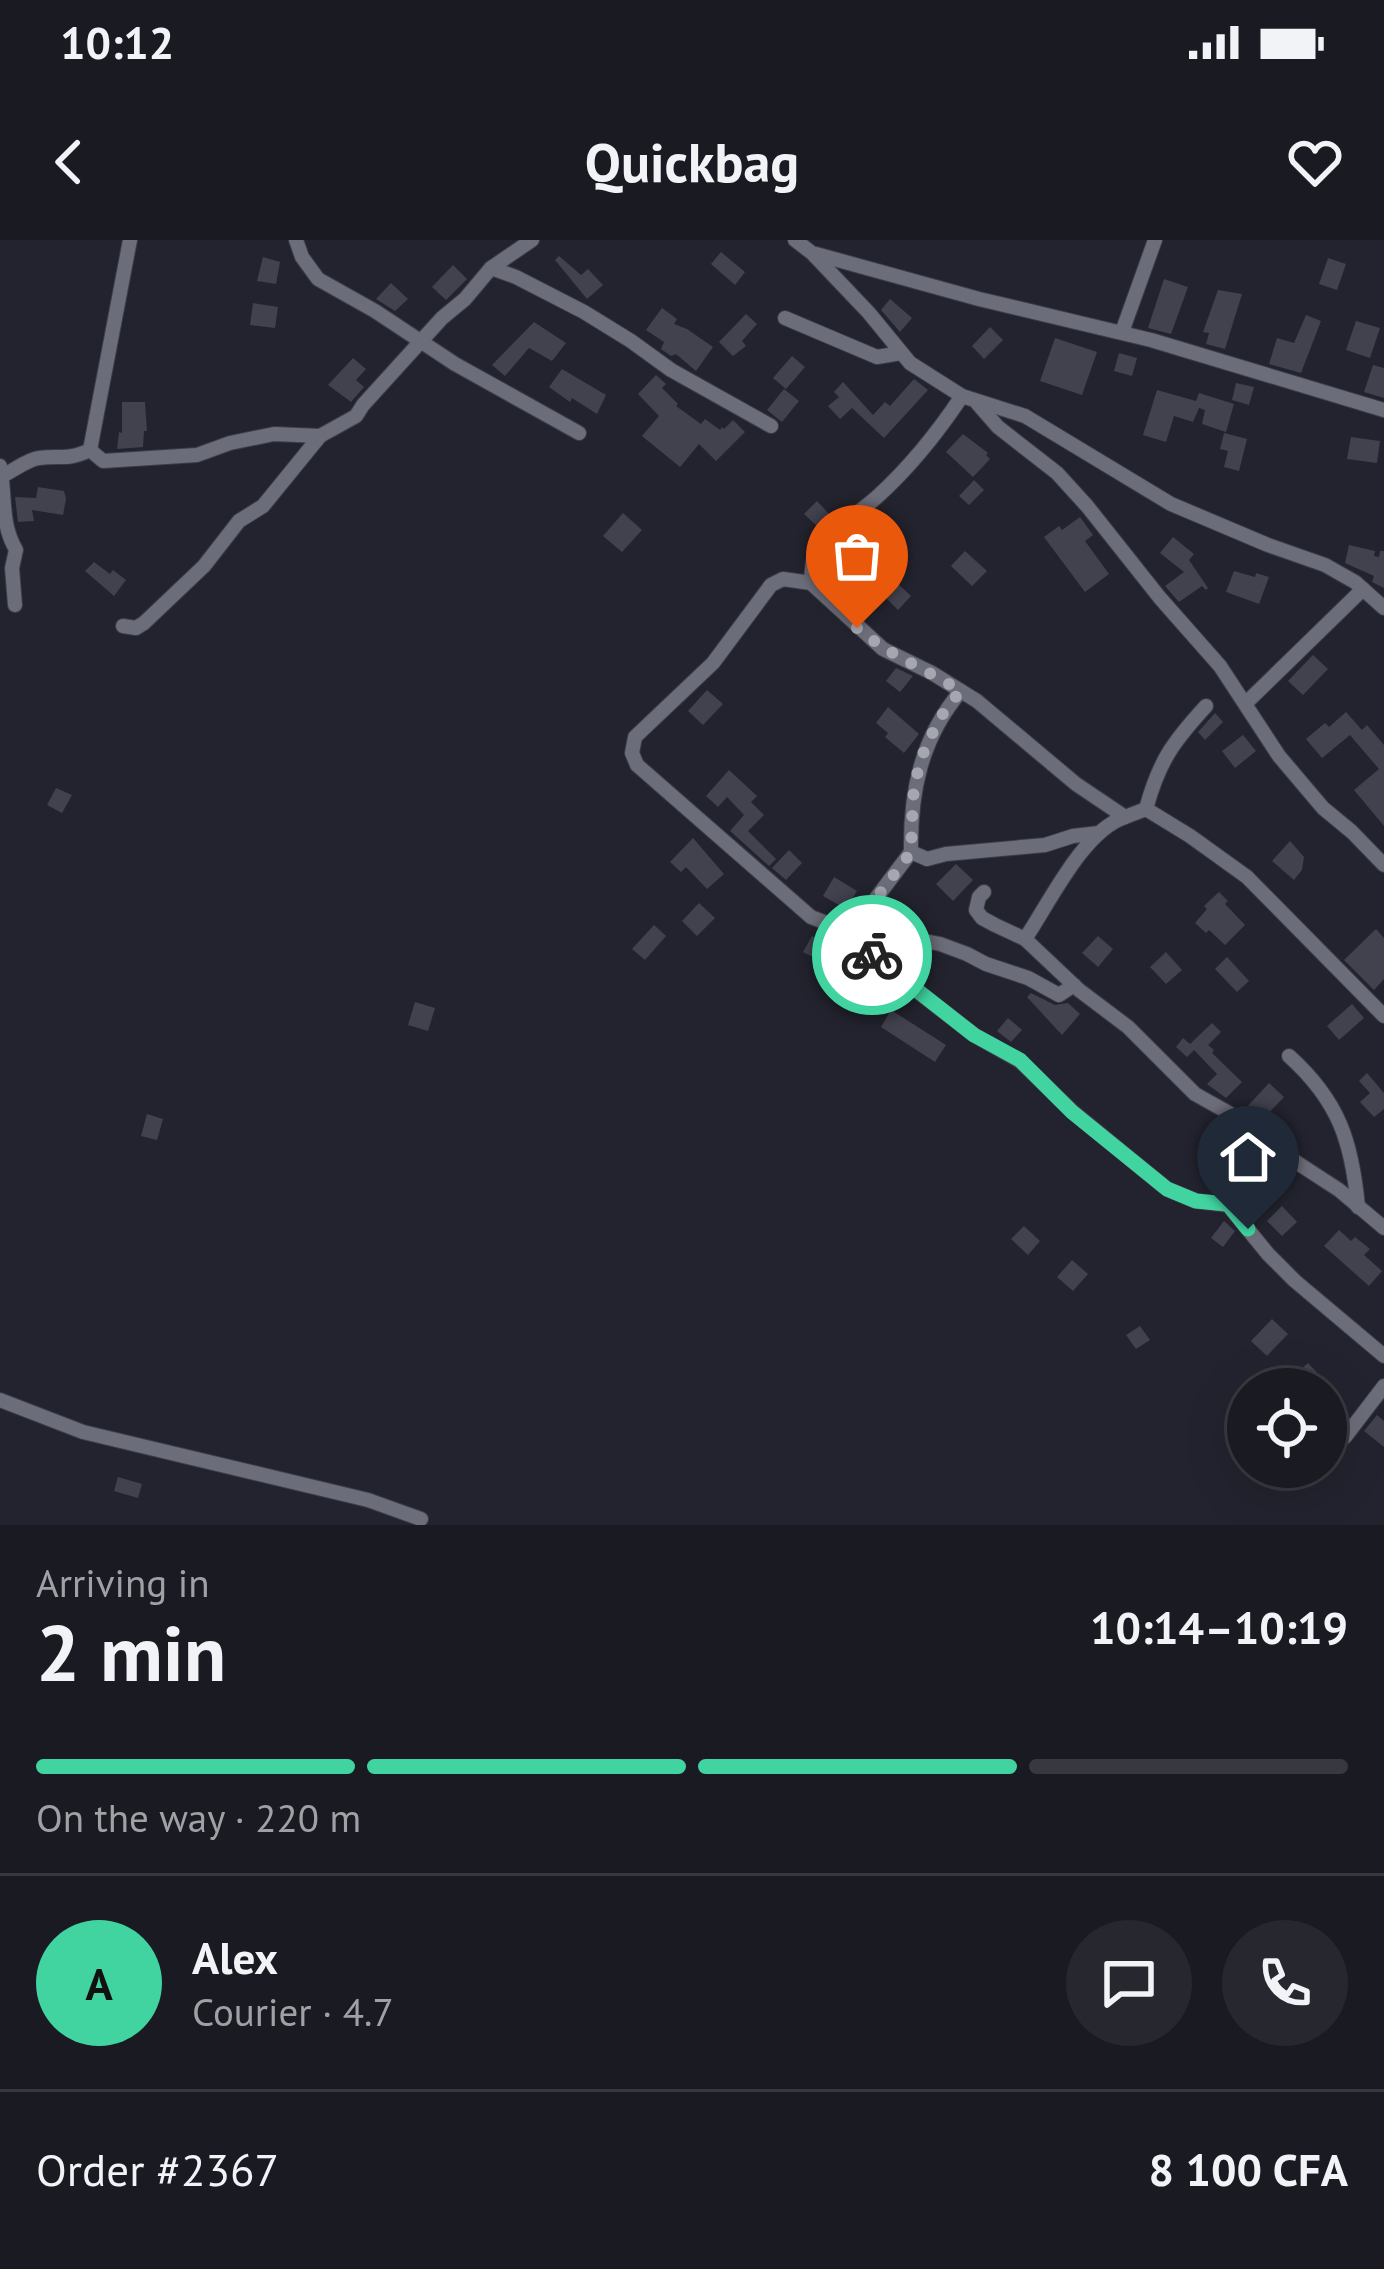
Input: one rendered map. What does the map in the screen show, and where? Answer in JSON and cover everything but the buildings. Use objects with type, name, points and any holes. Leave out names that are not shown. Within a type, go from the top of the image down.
[{"type":"street","points":[[90,450],[130,240]]},
{"type":"street","points":[[296,240],[318,279],[579,433]]},
{"type":"street","points":[[123,626],[136,628],[204,566],[239,521],[263,506],[320,436],[356,416],[491,268],[532,240]]},
{"type":"street","points":[[796,240],[910,362],[969,399],[1057,473],[1220,666],[1279,756],[1323,808],[1384,865]]},
{"type":"street","points":[[1122,332],[1155,240]]},
{"type":"street","points":[[812,253],[1122,332],[1384,410]]},
{"type":"street","points":[[491,268],[597,320],[671,370],[771,426]]},
{"type":"street","points":[[785,318],[877,357],[901,353]]},
{"type":"street","points":[[811,583],[816,551],[890,483],[969,399]]},
{"type":"street","points":[[969,399],[1025,416],[1171,504],[1325,565],[1384,608]]},
{"type":"street","points":[[90,450],[103,461],[197,455],[274,434],[320,436]]},
{"type":"street","points":[[15,605],[12,568],[16,550],[6,533],[1,471],[36,458],[55,460],[90,450]]},
{"type":"street","points":[[1125,817],[1076,784],[961,691],[883,650],[811,583],[783,579],[771,585],[713,663],[635,737],[632,753],[637,764],[811,917],[832,925],[974,1035],[1020,1060],[1072,1112],[1167,1189],[1196,1201],[1228,1204],[1295,1281],[1384,1356]]},
{"type":"street","points":[[1246,703],[1364,589]]},
{"type":"street","points":[[854,942],[865,916],[911,852],[918,770],[946,708],[961,691]]},
{"type":"street","points":[[1146,809],[1164,758],[1206,706]]},
{"type":"street","points":[[1025,939],[1078,856],[1099,833],[1111,821],[1146,809]]},
{"type":"street","points":[[1146,809],[1247,878],[1384,1016]]},
{"type":"street","points":[[911,852],[928,859],[1045,845],[1099,833]]},
{"type":"street","points":[[984,892],[976,910],[982,918],[1025,939],[1128,1027],[1195,1094],[1339,1190],[1384,1228]]},
{"type":"street","points":[[865,916],[879,918],[915,939],[1028,978],[1059,995],[1074,985]]},
{"type":"street","points":[[1372,1003],[1384,991]]},
{"type":"street","points":[[1289,1056],[1322,1089],[1336,1115],[1355,1163],[1358,1207]]},
{"type":"street","points":[[1347,1434],[1384,1386]]},
{"type":"street","points":[[0,1400],[83,1432],[368,1500],[422,1519]]},
{"type":"way so far","points":[[857,628],[883,650],[961,691],[946,708],[918,770],[911,852],[874,901],[854,942],[872,955]]},
{"type":"route","points":[[872,955],[974,1035],[1020,1060],[1072,1112],[1167,1189],[1196,1201],[1228,1204],[1248,1229]]}]
